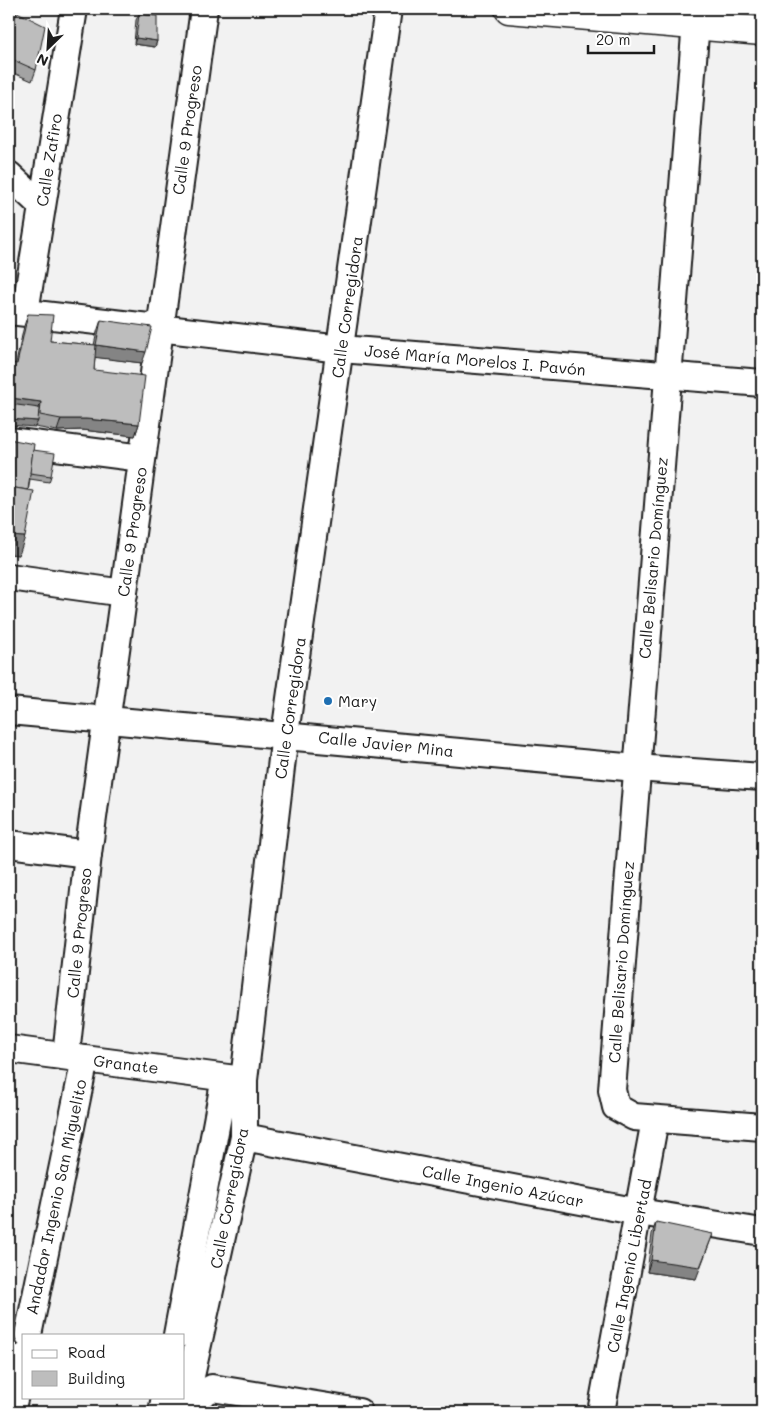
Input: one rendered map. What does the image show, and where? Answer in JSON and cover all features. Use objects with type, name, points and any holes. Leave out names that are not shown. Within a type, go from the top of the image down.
[{"type":"street","name":"Calle Zafiro","points":[[17,311],[41,205],[74,9]]},
{"type":"street","name":"Calle 9 Progreso","points":[[75,1057],[88,854],[204,9]]},
{"type":"street","name":"Calle Corregidora","points":[[185,1363],[244,1138],[235,1079],[341,349],[388,9]]},
{"type":"street","points":[[509,9],[696,18],[762,30]]},
{"type":"street","name":"Calle Belisario Domínguez","points":[[655,1120],[634,1117],[616,1107],[612,1090],[696,18]]},
{"type":"street","points":[[9,175],[41,205]]},
{"type":"street","name":"José María Morelos I. Pavón","points":[[17,311],[341,349],[762,383]]},
{"type":"street","points":[[9,441],[142,458]]},
{"type":"street","points":[[9,577],[124,593]]},
{"type":"street","name":"Calle Javier Mina","points":[[9,711],[285,734],[636,768],[762,778]]},
{"type":"street","points":[[9,844],[88,854]]},
{"type":"street","name":"Granate","points":[[9,1049],[235,1079]]},
{"type":"street","name":"Andador Ingenio San Miguelito","points":[[28,1334],[75,1057]]},
{"type":"street","points":[[177,1334],[235,1079]]},
{"type":"street","points":[[655,1120],[762,1127]]},
{"type":"street","name":"Calle Ingenio Libertad","points":[[601,1412],[655,1120]]},
{"type":"street","name":"Calle Ingenio Azúcar","points":[[244,1138],[639,1212],[762,1232]]},
{"type":"street","points":[[10,1412],[22,1370]]},
{"type":"street","points":[[174,1405],[212,1388],[359,1412]]},
{"type":"building","points":[[17,12],[45,26],[36,70],[9,58],[9,30]]},
{"type":"building","points":[[139,14],[157,16],[157,41],[136,38]]},
{"type":"building","points":[[28,314],[53,315],[50,341],[96,345],[94,370],[145,376],[139,424],[86,419],[61,419],[40,415],[41,402],[11,398],[9,409],[9,362],[17,364]]},
{"type":"building","points":[[101,320],[152,327],[146,352],[96,345]]},
{"type":"building","points":[[10,404],[39,408],[38,421],[9,419]]},
{"type":"building","points":[[9,439],[34,444],[28,490],[9,487]]},
{"type":"building","points":[[33,450],[55,453],[51,476],[30,473]]},
{"type":"building","points":[[9,487],[34,491],[25,537],[9,536]]},
{"type":"building","points":[[656,1222],[713,1234],[700,1267],[651,1260]]},
{"type":"place","name":"Mary","points":[[328,701]]}]
